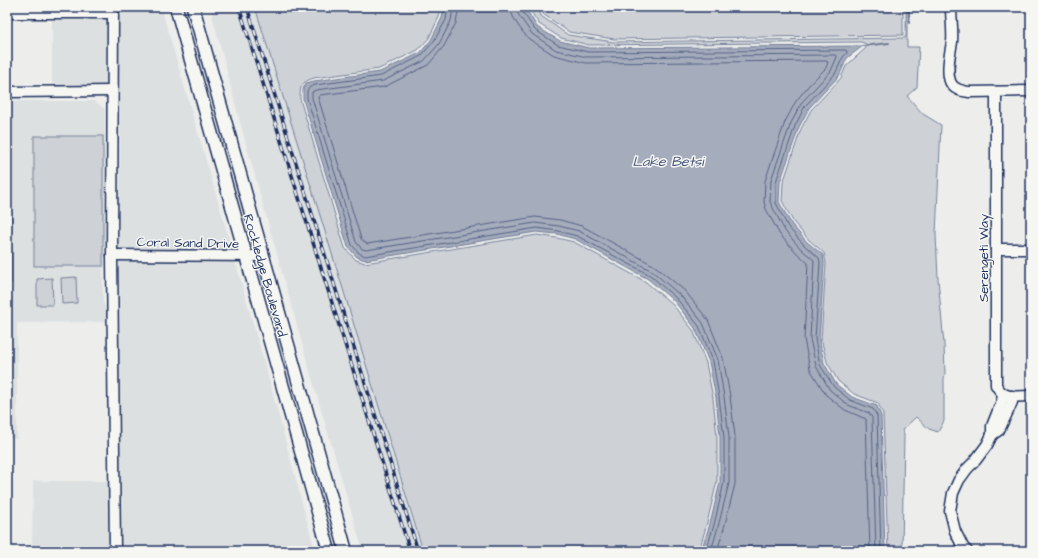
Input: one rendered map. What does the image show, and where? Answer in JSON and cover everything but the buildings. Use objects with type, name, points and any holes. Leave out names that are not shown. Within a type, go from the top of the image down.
[{"type":"main road","name":"Rockledge Boulevard","points":[[176,7],[329,551]]},
{"type":"main road","name":"Rockledge Boulevard","points":[[193,7],[346,551]]},
{"type":"main road","points":[[199,89],[210,103],[216,108],[222,109]]},
{"type":"main road","points":[[208,119],[213,121],[218,126],[232,146]]},
{"type":"main road","points":[[284,391],[297,404],[306,410]]},
{"type":"main road","points":[[297,436],[304,439],[320,458]]},
{"type":"street","points":[[951,7],[952,41],[949,56],[949,79],[952,85],[959,91],[1031,91]]},
{"type":"street","points":[[7,13],[113,10],[112,255],[115,551]]},
{"type":"street","points":[[7,92],[112,91]]},
{"type":"street","name":"Serengeti Way","points":[[996,92],[996,385],[999,390],[1008,395]]},
{"type":"street","points":[[996,249],[1031,249]]},
{"type":"street","name":"Coral Sand Drive","points":[[112,255],[263,256]]},
{"type":"street","points":[[1008,395],[1031,396]]},
{"type":"street","points":[[967,551],[963,547],[953,524],[950,511],[953,493],[959,480],[967,469],[987,445],[992,435],[999,430],[1012,402],[1008,395]]},
{"type":"shaded area","points":[[117,7],[161,7],[233,252],[119,251],[120,92],[116,91]]},
{"type":"shaded area","points":[[210,7],[255,7],[343,289],[422,551],[363,551],[314,386],[242,130]]},
{"type":"shaded area","points":[[255,7],[441,7],[439,17],[429,38],[418,50],[379,69],[314,78],[306,81],[302,85],[300,99],[345,248],[356,260],[365,263],[537,235],[557,238],[574,242],[646,282],[673,305],[693,330],[706,363],[713,398],[717,437],[717,481],[699,551],[423,551]]},
{"type":"shaded area","points":[[528,7],[537,7],[541,16],[568,35],[614,42],[905,38],[907,7],[907,47],[919,47],[917,87],[907,96],[923,114],[941,125],[936,234],[945,374],[944,421],[938,432],[929,429],[916,417],[902,430],[904,434],[902,551],[888,551],[883,414],[878,403],[854,394],[838,381],[827,362],[821,339],[826,263],[824,253],[809,240],[794,223],[782,201],[783,183],[801,129],[811,110],[841,78],[846,66],[866,48],[866,44],[861,42],[589,45],[561,38],[539,24]]},
{"type":"shaded area","points":[[540,7],[903,7],[903,35],[614,39],[569,32],[543,14]]},
{"type":"shaded area","points":[[52,16],[110,17],[109,87],[52,85]]},
{"type":"shaded area","points":[[7,101],[94,101],[105,109],[105,267],[103,269],[103,303],[106,307],[106,322],[17,323],[17,439],[7,438]]},
{"type":"shaded area","points":[[34,136],[103,136],[103,266],[34,266]]},
{"type":"shaded area","points":[[7,139],[11,158],[11,283],[7,283]]},
{"type":"shaded area","points":[[119,259],[235,260],[269,379],[315,551],[118,551]]},
{"type":"shaded area","points":[[76,277],[77,303],[62,304],[61,278]]},
{"type":"shaded area","points":[[52,278],[53,305],[37,305],[37,279]]},
{"type":"shaded area","points":[[33,481],[111,481],[111,551],[32,551]]},
{"type":"water","name":"Lake Betsi","points":[[444,7],[525,7],[537,27],[560,41],[589,48],[863,46],[847,58],[839,76],[809,108],[799,127],[780,182],[779,202],[792,225],[807,242],[823,255],[824,263],[819,339],[824,363],[836,384],[852,397],[877,406],[881,416],[885,551],[701,551],[710,524],[720,482],[720,437],[716,398],[709,362],[695,328],[675,302],[648,279],[575,239],[557,234],[536,232],[365,260],[357,257],[348,247],[303,99],[303,89],[306,83],[314,81],[380,72],[420,53],[431,40],[442,18]]},
{"type":"waterway","points":[[909,7],[909,23]]},
{"type":"waterway","points":[[863,46],[889,43]]},
{"type":"railway","points":[[239,7],[410,551]]},
{"type":"railway","points":[[247,7],[418,551]]}]
